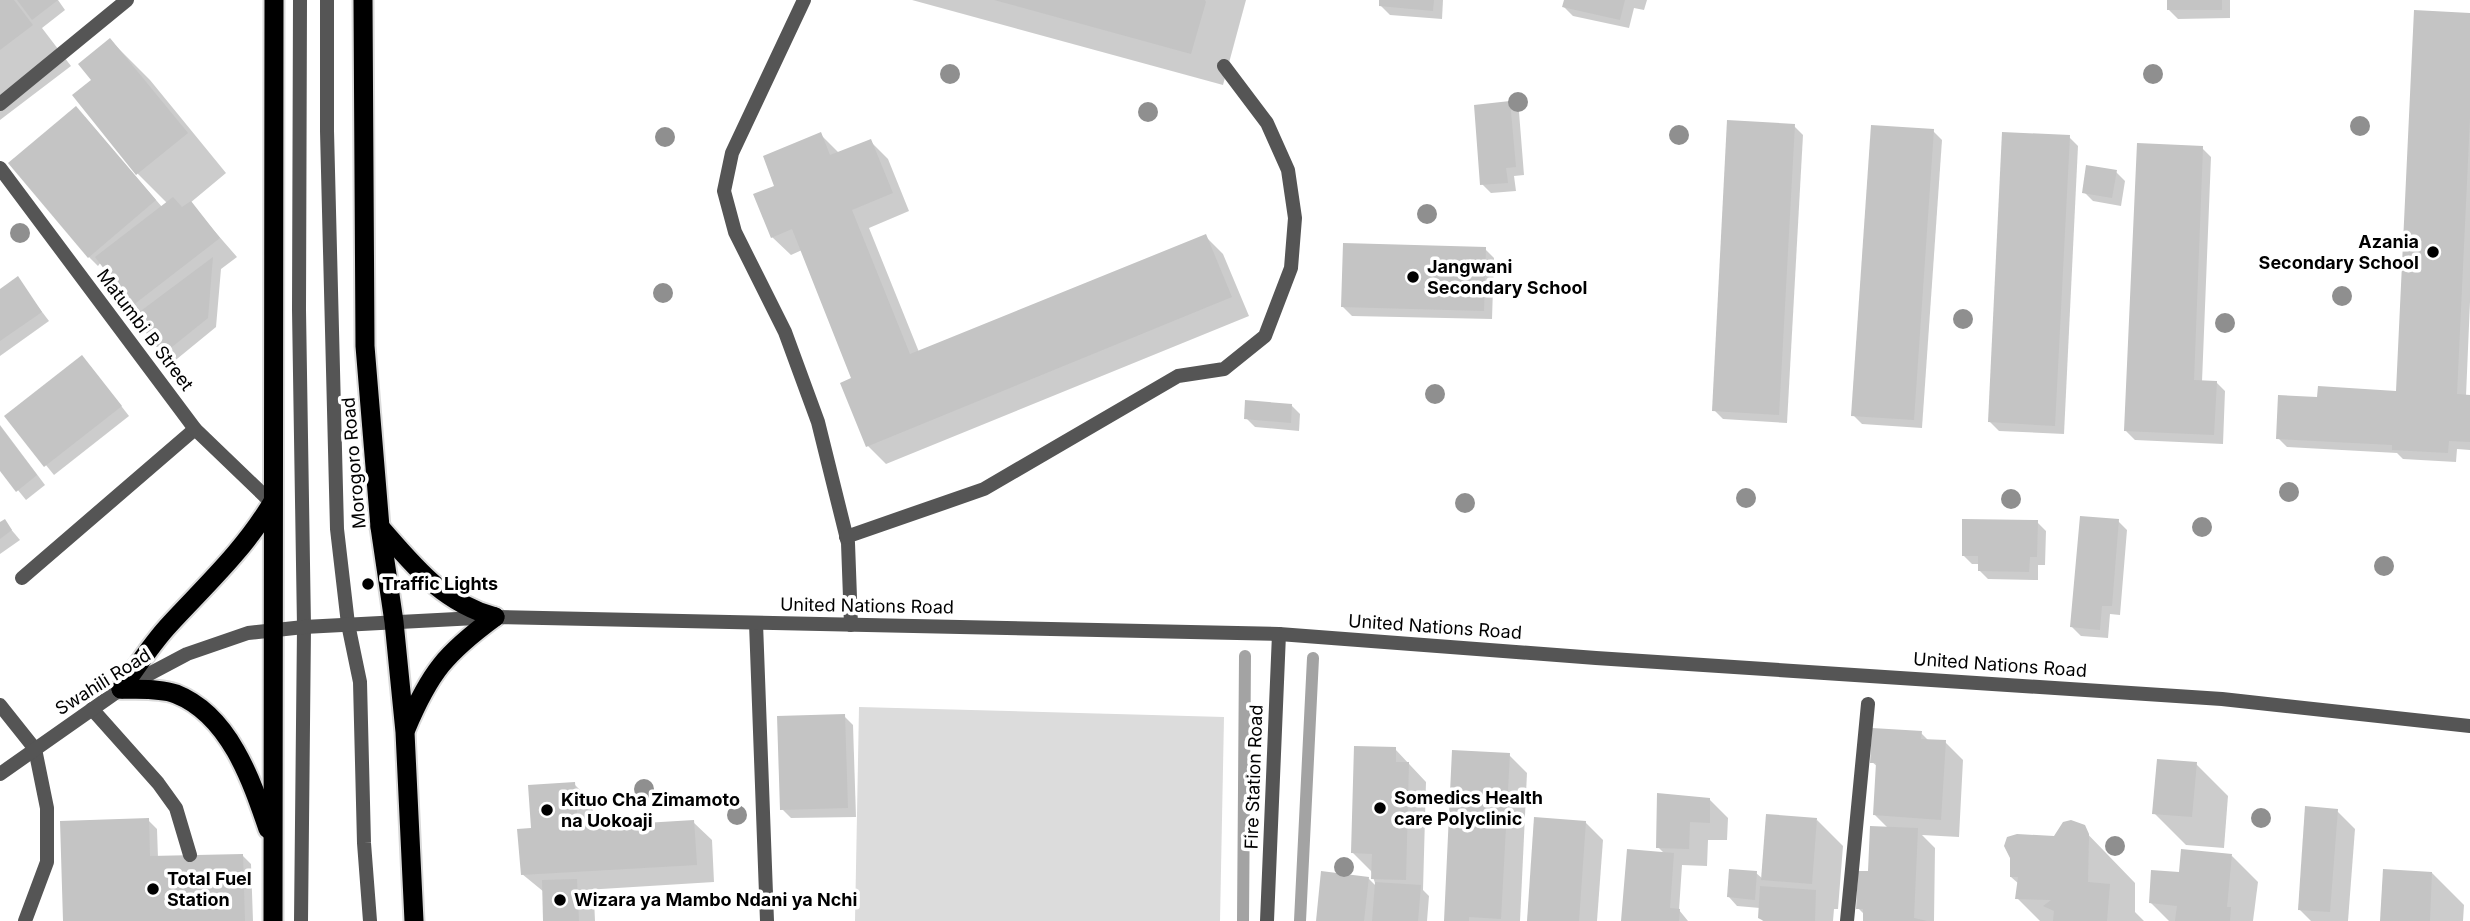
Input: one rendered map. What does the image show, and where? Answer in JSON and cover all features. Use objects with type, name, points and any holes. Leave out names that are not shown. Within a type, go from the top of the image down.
[{"type":"highway","points":[[273,921],[274,0]]},
{"type":"highway","name":"Morogoro Road","points":[[363,0],[365,346],[380,527],[394,622],[405,732],[414,921]]},
{"type":"highway","points":[[121,689],[169,625],[220,574],[252,536],[272,503]]},
{"type":"highway","points":[[380,527],[417,570],[450,598],[467,609],[495,617]]},
{"type":"highway","points":[[405,732],[423,688],[452,651],[495,617]]},
{"type":"highway","points":[[121,689],[173,693],[200,706],[238,756],[253,785],[274,847]]},
{"type":"street","points":[[0,104],[127,0]]},
{"type":"street","points":[[300,0],[299,310],[304,627],[301,921]]},
{"type":"street","name":"Morogoro Road","points":[[327,0],[337,528],[348,624],[360,682],[364,843],[370,921]]},
{"type":"street","points":[[804,0],[732,153],[724,191],[735,232],[785,332],[818,422],[846,537],[851,625]]},
{"type":"street","points":[[846,537],[984,489],[1178,376],[1224,369],[1265,337],[1291,268],[1295,218],[1288,170],[1267,123],[1224,66]]},
{"type":"street","name":"Matumbi B Street","points":[[0,168],[195,429],[272,503]]},
{"type":"street","points":[[22,578],[195,429]]},
{"type":"street","name":"United Nations Road","points":[[348,624],[495,617],[1279,634],[1596,659],[2222,699],[2470,726]]},
{"type":"street","points":[[756,623],[767,921]]},
{"type":"street","name":"Swahili Road","points":[[0,774],[121,689],[187,654],[248,633],[348,624]]},
{"type":"street","name":"Fire Station Road","points":[[1267,921],[1279,634]]},
{"type":"street","points":[[1847,921],[1868,704]]},
{"type":"street","points":[[0,705],[35,749],[47,808],[47,862],[25,921]]},
{"type":"street","points":[[92,709],[158,783],[176,808],[190,855]]},
{"type":"shaded area","points":[[859,707],[1224,717],[1220,921],[855,921]]},
{"type":"building","points":[[0,0],[14,0],[33,25],[0,50]]},
{"type":"building","points":[[17,0],[58,0],[32,20]]},
{"type":"building","points":[[994,0],[1205,0],[1206,2],[1191,54]]},
{"type":"building","points":[[1379,0],[1434,0],[1433,11],[1379,6]]},
{"type":"building","points":[[1564,0],[1625,0],[1620,20],[1562,7]]},
{"type":"building","points":[[2167,0],[2222,0],[2222,10],[2167,10]]},
{"type":"building","name":"Azania Secondary School","points":[[2414,10],[2470,13],[2470,118],[2457,394],[2470,395],[2470,442],[2449,441],[2448,453],[2392,450],[2392,445],[2276,439],[2278,395],[2317,397],[2318,386],[2396,391]]},
{"type":"building","points":[[110,38],[188,133],[136,175],[72,95],[91,80],[78,64]]},
{"type":"building","points":[[1510,101],[1516,167],[1506,168],[1508,183],[1480,185],[1474,105]]},
{"type":"building","points":[[76,106],[156,200],[88,258],[8,163]]},
{"type":"building","points":[[1727,120],[1795,124],[1779,415],[1712,411]]},
{"type":"building","points":[[1871,125],[1934,129],[1914,420],[1851,416]]},
{"type":"building","points":[[821,132],[830,155],[871,139],[893,193],[852,210],[910,354],[1206,234],[1232,297],[866,447],[840,383],[851,378],[792,229],[771,238],[753,194],[774,186],[763,156]]},
{"type":"building","points":[[2002,132],[2070,135],[2055,426],[1988,422]]},
{"type":"building","points":[[2137,143],[2203,146],[2194,380],[2217,381],[2214,435],[2124,431]]},
{"type":"building","points":[[2086,165],[2117,170],[2112,198],[2082,193]]},
{"type":"building","points":[[173,197],[182,207],[191,201],[220,238],[132,306],[95,257]]},
{"type":"building","name":"Jangwani Secondary School","points":[[1343,243],[1486,247],[1484,311],[1341,307]]},
{"type":"building","points":[[213,257],[208,318],[162,355],[134,316]]},
{"type":"building","points":[[18,276],[42,312],[0,341],[0,289]]},
{"type":"building","points":[[82,355],[122,406],[44,467],[4,416]]},
{"type":"building","points":[[1245,400],[1292,404],[1291,423],[1244,419]]},
{"type":"building","points":[[0,426],[37,475],[16,492],[0,471]]},
{"type":"building","points":[[2080,516],[2119,519],[2112,606],[2102,606],[2100,630],[2070,627]]},
{"type":"building","points":[[5,519],[12,530],[0,539],[0,522]]},
{"type":"building","points":[[1962,519],[2038,520],[2037,557],[2030,557],[2029,572],[1978,571],[1978,556],[1962,556]]},
{"type":"building","points":[[845,714],[848,808],[780,810],[777,716]]},
{"type":"building","points":[[1872,728],[1922,731],[1921,739],[1946,740],[1941,820],[1873,815],[1876,763],[1870,763]]},
{"type":"building","name":"Somedics Health care Polyclinic","points":[[1354,746],[1396,747],[1396,762],[1409,762],[1406,880],[1371,879],[1372,854],[1351,853]]},
{"type":"building","points":[[1452,750],[1510,753],[1501,919],[1469,917],[1469,921],[1444,921]]},
{"type":"building","points":[[2157,759],[2197,762],[2192,817],[2152,814]]},
{"type":"building","points":[[575,782],[578,827],[694,820],[697,865],[521,875],[517,829],[531,828],[528,785]]},
{"type":"building","points":[[1657,793],[1710,798],[1710,823],[1690,822],[1689,849],[1656,848]]},
{"type":"building","points":[[2305,806],[2338,809],[2330,912],[2298,910]]},
{"type":"building","points":[[1766,814],[1817,818],[1812,884],[1761,880]]},
{"type":"building","points":[[1534,817],[1586,821],[1579,921],[1527,921]]},
{"type":"building","name":"Total Fuel Station","points":[[149,818],[150,856],[243,854],[245,921],[63,921],[60,821]]},
{"type":"building","points":[[2071,820],[2085,825],[2089,834],[2088,882],[2110,884],[2107,921],[2053,921],[2054,911],[2043,906],[2051,900],[2015,899],[2018,877],[2010,877],[2010,858],[2004,846],[2007,837],[2017,834],[2054,836],[2063,822]]},
{"type":"building","points":[[1870,826],[1918,828],[1914,918],[1927,921],[1863,921],[1863,909],[1856,909],[1858,871],[1868,871]]},
{"type":"building","points":[[1627,849],[1674,853],[1670,908],[1680,909],[1679,921],[1621,921]]},
{"type":"building","points":[[2181,849],[2232,854],[2227,907],[2231,907],[2230,921],[2175,921],[2177,906],[2149,903],[2151,870],[2179,872]]},
{"type":"building","points":[[1729,869],[1757,871],[1755,900],[1727,897]]},
{"type":"building","points":[[2383,869],[2432,872],[2430,921],[2380,921]]},
{"type":"building","points":[[1321,871],[1369,877],[1364,921],[1316,921]]},
{"type":"building","name":"Wizara ya Mambo Ndani ya Nchi","points":[[577,879],[579,921],[543,921],[542,880]]},
{"type":"building","points":[[1375,882],[1421,885],[1418,921],[1372,921]]},
{"type":"building","points":[[1760,886],[1816,890],[1815,921],[1764,921],[1758,918]]},
{"type":"waterway","points":[[1243,921],[1245,656]]},
{"type":"waterway","points":[[1300,921],[1313,658]]},
{"type":"place","name":"Azania Secondary School","points":[[2433,252]]},
{"type":"place","name":"Jangwani Secondary School","points":[[1413,277]]},
{"type":"place","name":"Traffic Lights","points":[[368,584]]},
{"type":"place","name":"Somedics Health care Polyclinic","points":[[1380,808]]},
{"type":"place","name":"Kituo Cha Zimamoto na Uokoaji","points":[[547,810]]},
{"type":"place","name":"Total Fuel Station","points":[[153,889]]},
{"type":"place","name":"Wizara ya Mambo Ndani ya Nchi","points":[[560,900]]}]
